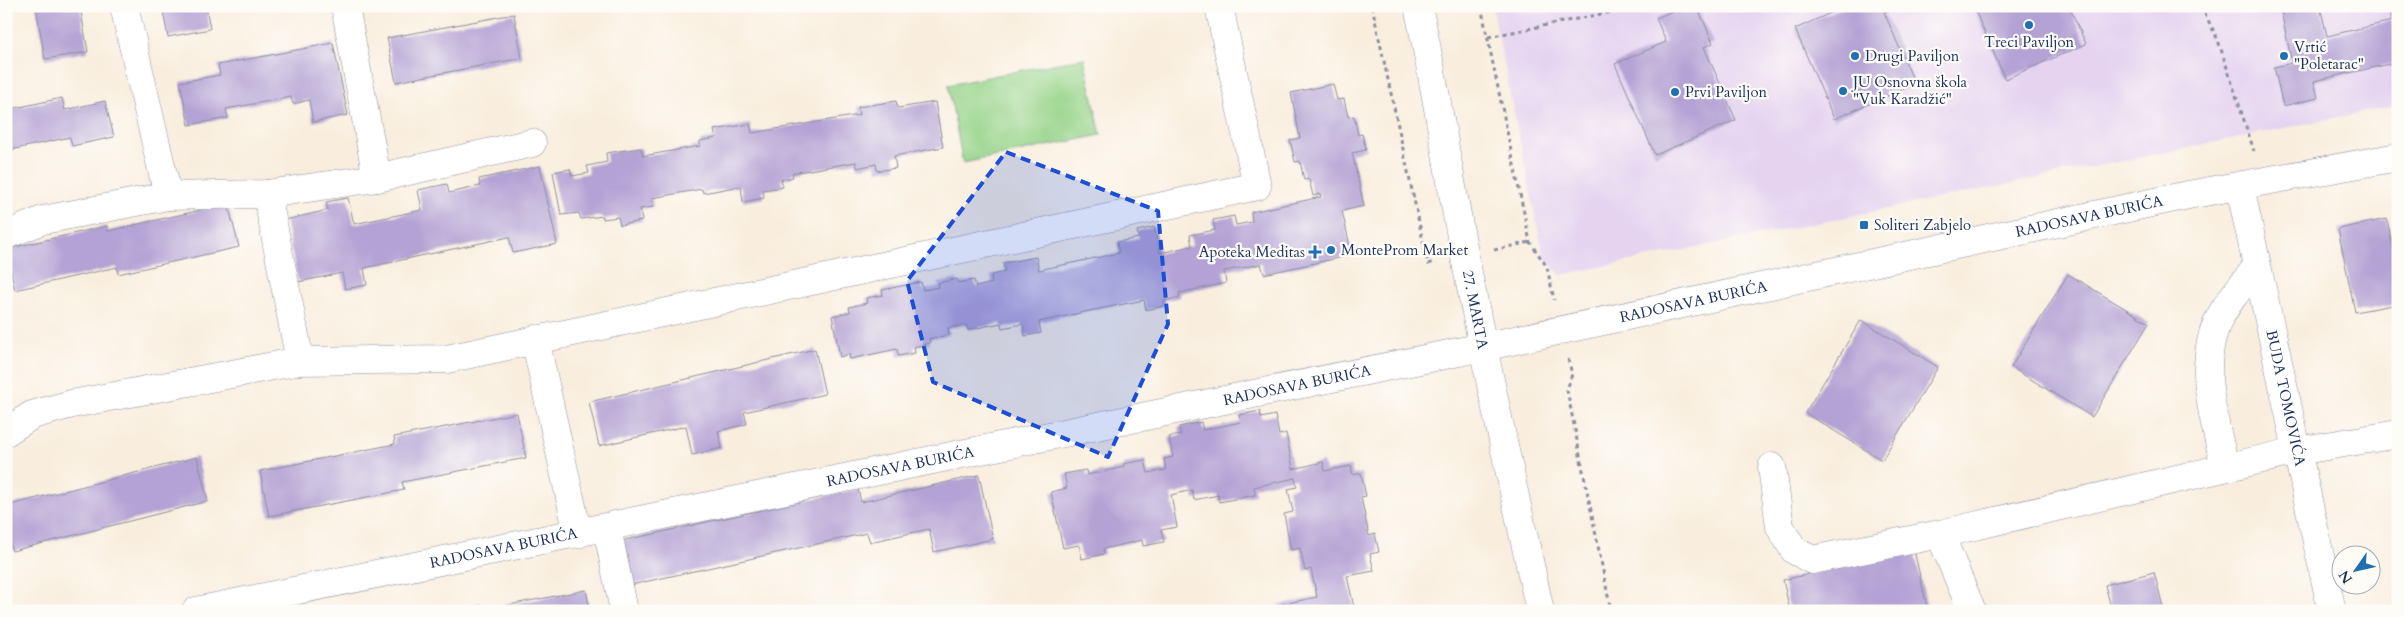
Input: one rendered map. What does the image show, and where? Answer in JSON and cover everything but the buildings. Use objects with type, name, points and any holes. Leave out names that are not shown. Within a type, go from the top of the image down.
[{"type":"street","points":[[124,6],[168,196]]},
{"type":"street","points":[[345,6],[377,178]]},
{"type":"street","points":[[6,432],[32,415],[72,404],[300,362],[447,359],[1257,186],[1219,6]]},
{"type":"street","name":"27. MARTA","points":[[1418,6],[1442,122],[1463,249],[1540,611]]},
{"type":"street","points":[[6,235],[43,220],[168,196],[267,194],[377,178],[532,143]]},
{"type":"street","name":"RADOSAVA BURIĆA","points":[[196,611],[257,605],[578,534],[1483,347],[2169,199],[2398,157]]},
{"type":"street","name":"BUDA TOMOVIĆA","points":[[2240,187],[2332,611]]},
{"type":"street","points":[[267,194],[300,362]]},
{"type":"street","points":[[2225,467],[2207,376],[2208,348],[2217,322],[2257,267]]},
{"type":"street","points":[[535,339],[578,534]]},
{"type":"street","points":[[1772,468],[1780,527],[1794,550],[1812,560],[1940,534],[2297,451],[2398,434]]},
{"type":"street","points":[[607,528],[624,611]]},
{"type":"street","points":[[1940,534],[1972,611]]},
{"type":"path","points":[[1372,6],[1428,264]]},
{"type":"path","points":[[1481,6],[1530,242]]},
{"type":"path","points":[[1488,37],[1641,6]]},
{"type":"path","points":[[2202,6],[2218,40],[2255,154],[2246,156]]},
{"type":"path","points":[[1567,390],[1610,611]]},
{"type":"highlighted area","points":[[1006,152],[1158,211],[1168,324],[1108,457],[933,382],[907,281]]},
{"type":"shaded area","name":"JU Osnovna škola \"Vuk Karadžić\"","points":[[1492,6],[2398,6],[2398,105],[1561,275],[1544,258]]},
{"type":"green space","points":[[1084,58],[1101,135],[963,163],[948,85]]},
{"type":"place","name":"Treci Paviljon","points":[[2029,25]]},
{"type":"place","name":"Drugi Paviljon","points":[[1855,56]]},
{"type":"place","name":"Vrtić \"Poletarac\"","points":[[2284,56]]},
{"type":"place","name":"JU Osnovna škola \"Vuk Karadžić\"","points":[[1843,91]]},
{"type":"place","name":"Prvi Paviljon","points":[[1675,92]]},
{"type":"place","name":"Soliteri Zabjelo","points":[[1864,225]]},
{"type":"place","name":"MonteProm Market","points":[[1331,250]]},
{"type":"place","name":"Apoteka Meditas","points":[[1315,252]]}]
